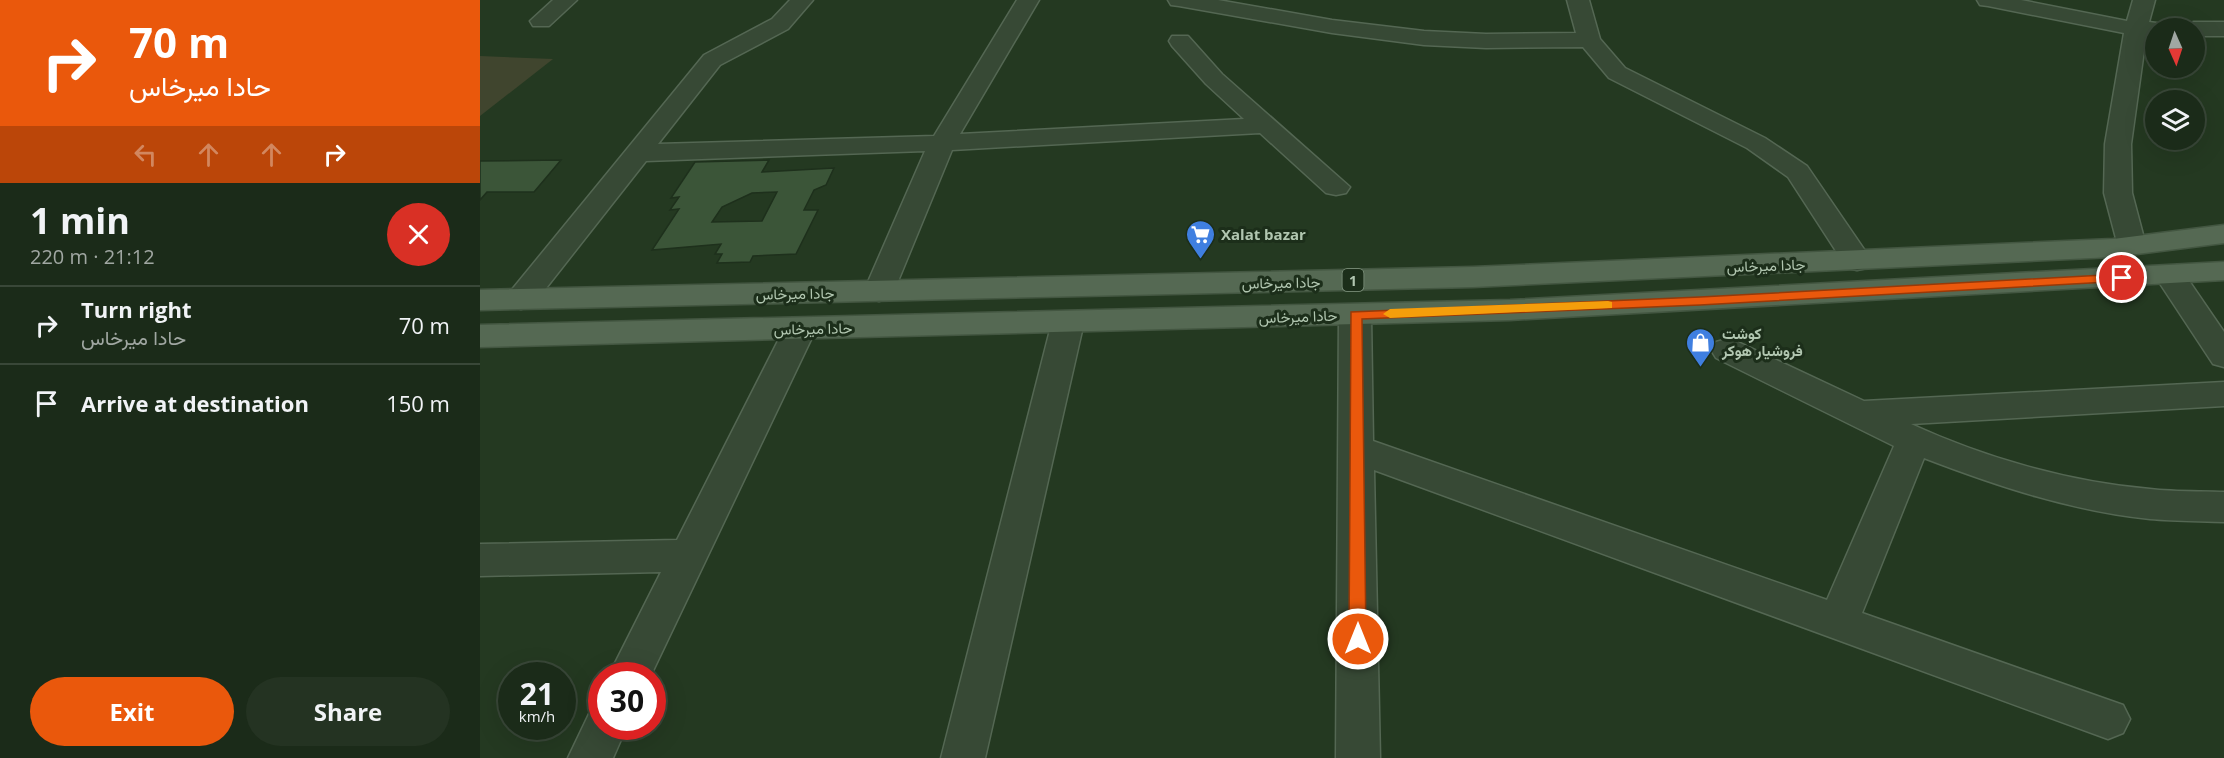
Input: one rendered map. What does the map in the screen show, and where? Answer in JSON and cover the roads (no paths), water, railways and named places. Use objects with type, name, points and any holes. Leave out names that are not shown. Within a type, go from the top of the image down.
[{"type":"main road","name":"جادا ميرخاس","points":[[480,300],[1473,277],[1857,261],[2132,246],[2224,234]]},
{"type":"main road","name":"حادا ميرخاس","points":[[480,336],[1355,315],[1700,301],[2224,272]]},
{"type":"street","points":[[541,21],[566,0]]},
{"type":"street","points":[[521,299],[712,60],[780,24],[802,0]]},
{"type":"street","points":[[879,291],[942,143],[1028,0]]},
{"type":"street","points":[[1179,0],[1363,31],[1425,38],[1514,42],[1589,40]]},
{"type":"street","points":[[1578,0],[1589,40],[1617,73],[1756,143],[1798,172],[1857,261]]},
{"type":"street","points":[[1988,0],[2145,29]]},
{"type":"street","points":[[2144,0],[2145,18]]},
{"type":"street","points":[[2205,29],[2224,29]]},
{"type":"street","points":[[2132,246],[2118,193],[2118,144],[2145,33]]},
{"type":"street","points":[[1179,41],[1214,79],[1336,187]]},
{"type":"street","points":[[638,153],[942,143],[1268,125]]},
{"type":"street","points":[[2170,276],[2224,356]]},
{"type":"street","points":[[1355,315],[1358,758]]},
{"type":"street","points":[[963,758],[1068,322]]},
{"type":"street","points":[[636,662],[800,329]]},
{"type":"street","points":[[1727,350],[1914,440],[1990,470],[2070,491],[2150,504],[2224,507]]},
{"type":"street","points":[[1862,414],[2224,394]]},
{"type":"street","points":[[1838,622],[1914,440]]},
{"type":"street","points":[[1356,449],[2108,719]]},
{"type":"street","points":[[480,560],[688,556]]},
{"type":"street","points":[[590,758],[598,740]]},
{"type":"place","name":"Xalat bazar","points":[[1200,260]]},
{"type":"place","name":"كوشت فروشيار هوكر","points":[[1701,368]]}]
